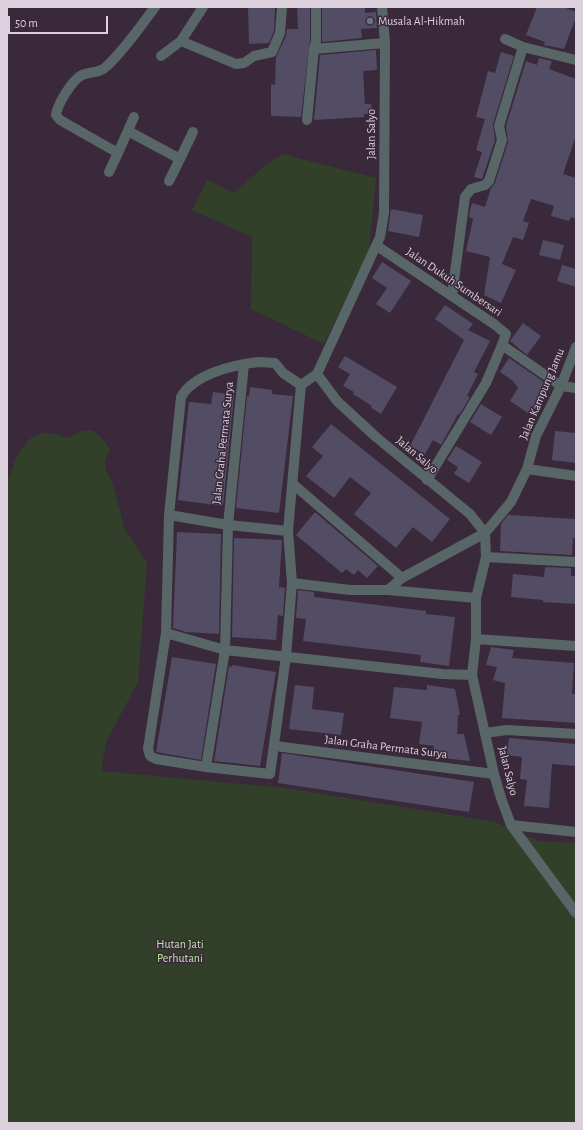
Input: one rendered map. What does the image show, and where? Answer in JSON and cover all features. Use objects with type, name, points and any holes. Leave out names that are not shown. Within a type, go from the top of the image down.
[{"type":"street","points":[[118,153],[60,120],[56,115],[57,107],[77,78],[84,74],[100,72],[106,67],[135,34],[155,7]]},
{"type":"street","points":[[161,56],[181,41],[203,7]]},
{"type":"street","points":[[181,41],[226,61],[236,64],[244,63],[254,56],[272,52],[280,33],[282,7]]},
{"type":"street","points":[[307,120],[316,41],[316,7]]},
{"type":"street","name":"Jalan Salyo","points":[[382,7],[385,43],[384,213],[377,246],[317,374],[337,401],[427,480],[470,514],[485,533],[486,557],[476,598],[476,639],[472,675],[494,774],[500,798],[511,825],[576,914]]},
{"type":"street","points":[[504,39],[523,47],[576,60]]},
{"type":"street","points":[[314,49],[385,43]]},
{"type":"street","points":[[452,295],[465,197],[471,189],[485,185],[493,173],[502,140],[499,126],[523,47]]},
{"type":"street","points":[[110,172],[134,117]]},
{"type":"street","points":[[128,131],[180,159]]},
{"type":"street","points":[[169,181],[193,132]]},
{"type":"street","name":"Jalan Dukuh Sumbersari","points":[[377,246],[494,324],[506,334],[502,345]]},
{"type":"street","points":[[427,480],[486,383],[502,345],[560,386],[576,388]]},
{"type":"street","name":"Jalan Kampung Jamu","points":[[485,533],[511,502],[527,469],[536,436],[560,386],[576,347]]},
{"type":"street","name":"Jalan Graha Permata Surya","points":[[258,362],[275,363],[283,374],[301,385],[288,531],[292,583],[286,656],[270,774],[206,767],[152,758],[149,753],[166,633],[169,515],[182,396],[186,388],[199,378],[244,364],[258,362]]},
{"type":"street","name":"Jalan Graha Permata Surya","points":[[206,767],[225,650],[228,525],[244,364]]},
{"type":"street","points":[[301,385],[317,374]]},
{"type":"street","points":[[527,469],[576,476]]},
{"type":"street","points":[[293,484],[402,578]]},
{"type":"street","name":"Jalan Graha Permata Surya","points":[[169,515],[228,525],[288,531]]},
{"type":"street","points":[[388,590],[402,578],[485,533]]},
{"type":"street","points":[[486,557],[576,562]]},
{"type":"street","points":[[292,583],[350,590],[388,590],[476,598]]},
{"type":"street","points":[[166,633],[225,650],[457,676],[472,675]]},
{"type":"street","points":[[476,639],[576,646]]},
{"type":"street","points":[[485,733],[507,730],[576,734]]},
{"type":"street","name":"Jalan Graha Permata Surya","points":[[275,746],[494,774]]},
{"type":"street","points":[[511,825],[576,832]]},
{"type":"green space","points":[[282,154],[376,178],[369,250],[324,344],[251,309],[252,237],[192,210],[207,180],[234,193],[261,169]]},
{"type":"green space","name":"Hutan Jati Perhutani","points":[[92,430],[101,437],[110,449],[105,461],[106,471],[112,481],[125,530],[147,563],[138,682],[106,742],[101,771],[286,788],[495,822],[539,841],[576,843],[576,1123],[7,1123],[7,483],[20,451],[32,438],[39,434],[48,433],[69,438],[79,432]]},
{"type":"building","points":[[248,7],[275,7],[274,31],[269,43],[249,44]]},
{"type":"building","points":[[297,7],[310,7],[310,40],[301,117],[271,116],[271,84],[275,85],[276,57],[286,36],[287,29],[298,29]]},
{"type":"building","points":[[322,7],[365,7],[365,13],[376,12],[377,28],[361,29],[362,38],[322,42]]},
{"type":"building","points":[[537,7],[563,7],[576,12],[576,17],[564,49],[544,45],[545,42],[526,35]]},
{"type":"building","points":[[376,50],[377,70],[363,71],[365,104],[371,104],[372,114],[364,114],[364,117],[314,120],[320,55]]},
{"type":"building","points":[[501,52],[514,56],[493,124],[495,140],[482,179],[474,177],[482,152],[476,150],[485,119],[476,117],[488,71],[495,73]]},
{"type":"building","points":[[539,58],[552,61],[549,69],[576,79],[576,136],[563,174],[576,178],[576,219],[571,217],[569,221],[551,216],[554,206],[531,199],[523,221],[529,223],[523,240],[513,237],[502,264],[516,270],[501,303],[484,295],[490,257],[466,251],[473,219],[469,217],[472,203],[485,207],[491,188],[495,183],[508,142],[506,126],[526,61],[537,65]]},
{"type":"building","points":[[391,209],[423,215],[419,237],[388,231]]},
{"type":"building","points":[[543,240],[564,245],[560,260],[539,255]]},
{"type":"building","points":[[382,262],[411,281],[390,313],[376,304],[387,288],[372,278]]},
{"type":"building","points":[[562,265],[576,269],[576,287],[557,281]]},
{"type":"building","points":[[445,305],[473,324],[468,330],[490,341],[474,372],[478,374],[467,396],[470,397],[459,415],[458,414],[441,445],[433,440],[425,454],[410,446],[464,340],[435,319]]},
{"type":"building","points":[[523,323],[541,336],[527,355],[510,341]]},
{"type":"building","points":[[345,356],[397,387],[381,414],[371,408],[372,406],[353,394],[354,392],[343,386],[350,374],[338,367]]},
{"type":"building","points":[[509,358],[550,386],[531,415],[510,401],[518,388],[513,381],[500,372]]},
{"type":"building","points":[[250,387],[272,390],[272,394],[293,396],[279,513],[236,508],[247,396],[249,396]]},
{"type":"building","points":[[213,392],[234,395],[223,506],[178,500],[189,402],[211,404]]},
{"type":"building","points":[[481,404],[502,417],[491,435],[470,422]]},
{"type":"building","points":[[331,424],[450,519],[432,542],[413,527],[396,548],[354,514],[371,493],[350,477],[334,498],[306,476],[323,456],[312,447]]},
{"type":"building","points":[[555,431],[576,433],[576,463],[552,460]]},
{"type":"building","points":[[456,446],[482,462],[469,483],[454,474],[458,467],[447,460]]},
{"type":"building","points":[[315,512],[378,566],[367,578],[358,570],[354,575],[346,569],[342,573],[296,535]]},
{"type":"building","points":[[508,515],[576,519],[576,538],[573,538],[572,555],[500,551],[501,524]]},
{"type":"building","points":[[177,532],[221,534],[219,634],[186,632],[173,628]]},
{"type":"building","points":[[234,538],[282,540],[279,587],[285,588],[283,616],[278,615],[276,640],[232,637]]},
{"type":"building","points":[[545,567],[571,568],[571,576],[576,576],[576,604],[543,602],[543,600],[511,597],[513,574],[544,577]]},
{"type":"building","points":[[298,590],[314,592],[314,597],[426,611],[426,614],[455,617],[449,666],[420,662],[421,655],[303,641],[306,619],[296,618]]},
{"type":"building","points":[[491,647],[514,650],[512,658],[574,663],[572,694],[576,694],[576,723],[502,718],[505,683],[493,680],[497,667],[486,665]]},
{"type":"building","points":[[172,657],[216,664],[201,760],[156,752]]},
{"type":"building","points":[[232,665],[276,672],[260,766],[214,761],[229,666],[232,667]]},
{"type":"building","points":[[295,685],[314,687],[312,709],[344,713],[341,735],[289,729]]},
{"type":"building","points":[[427,685],[455,689],[460,715],[458,715],[457,734],[464,734],[470,761],[433,757],[434,746],[419,744],[422,722],[390,718],[394,687],[427,690]]},
{"type":"building","points":[[509,738],[576,744],[576,766],[552,764],[549,808],[524,806],[527,780],[520,779],[522,757],[507,755]]},
{"type":"building","points":[[282,753],[474,782],[469,812],[278,783]]},
{"type":"place","name":"Musala Al-Hikmah","points":[[370,21]]}]
